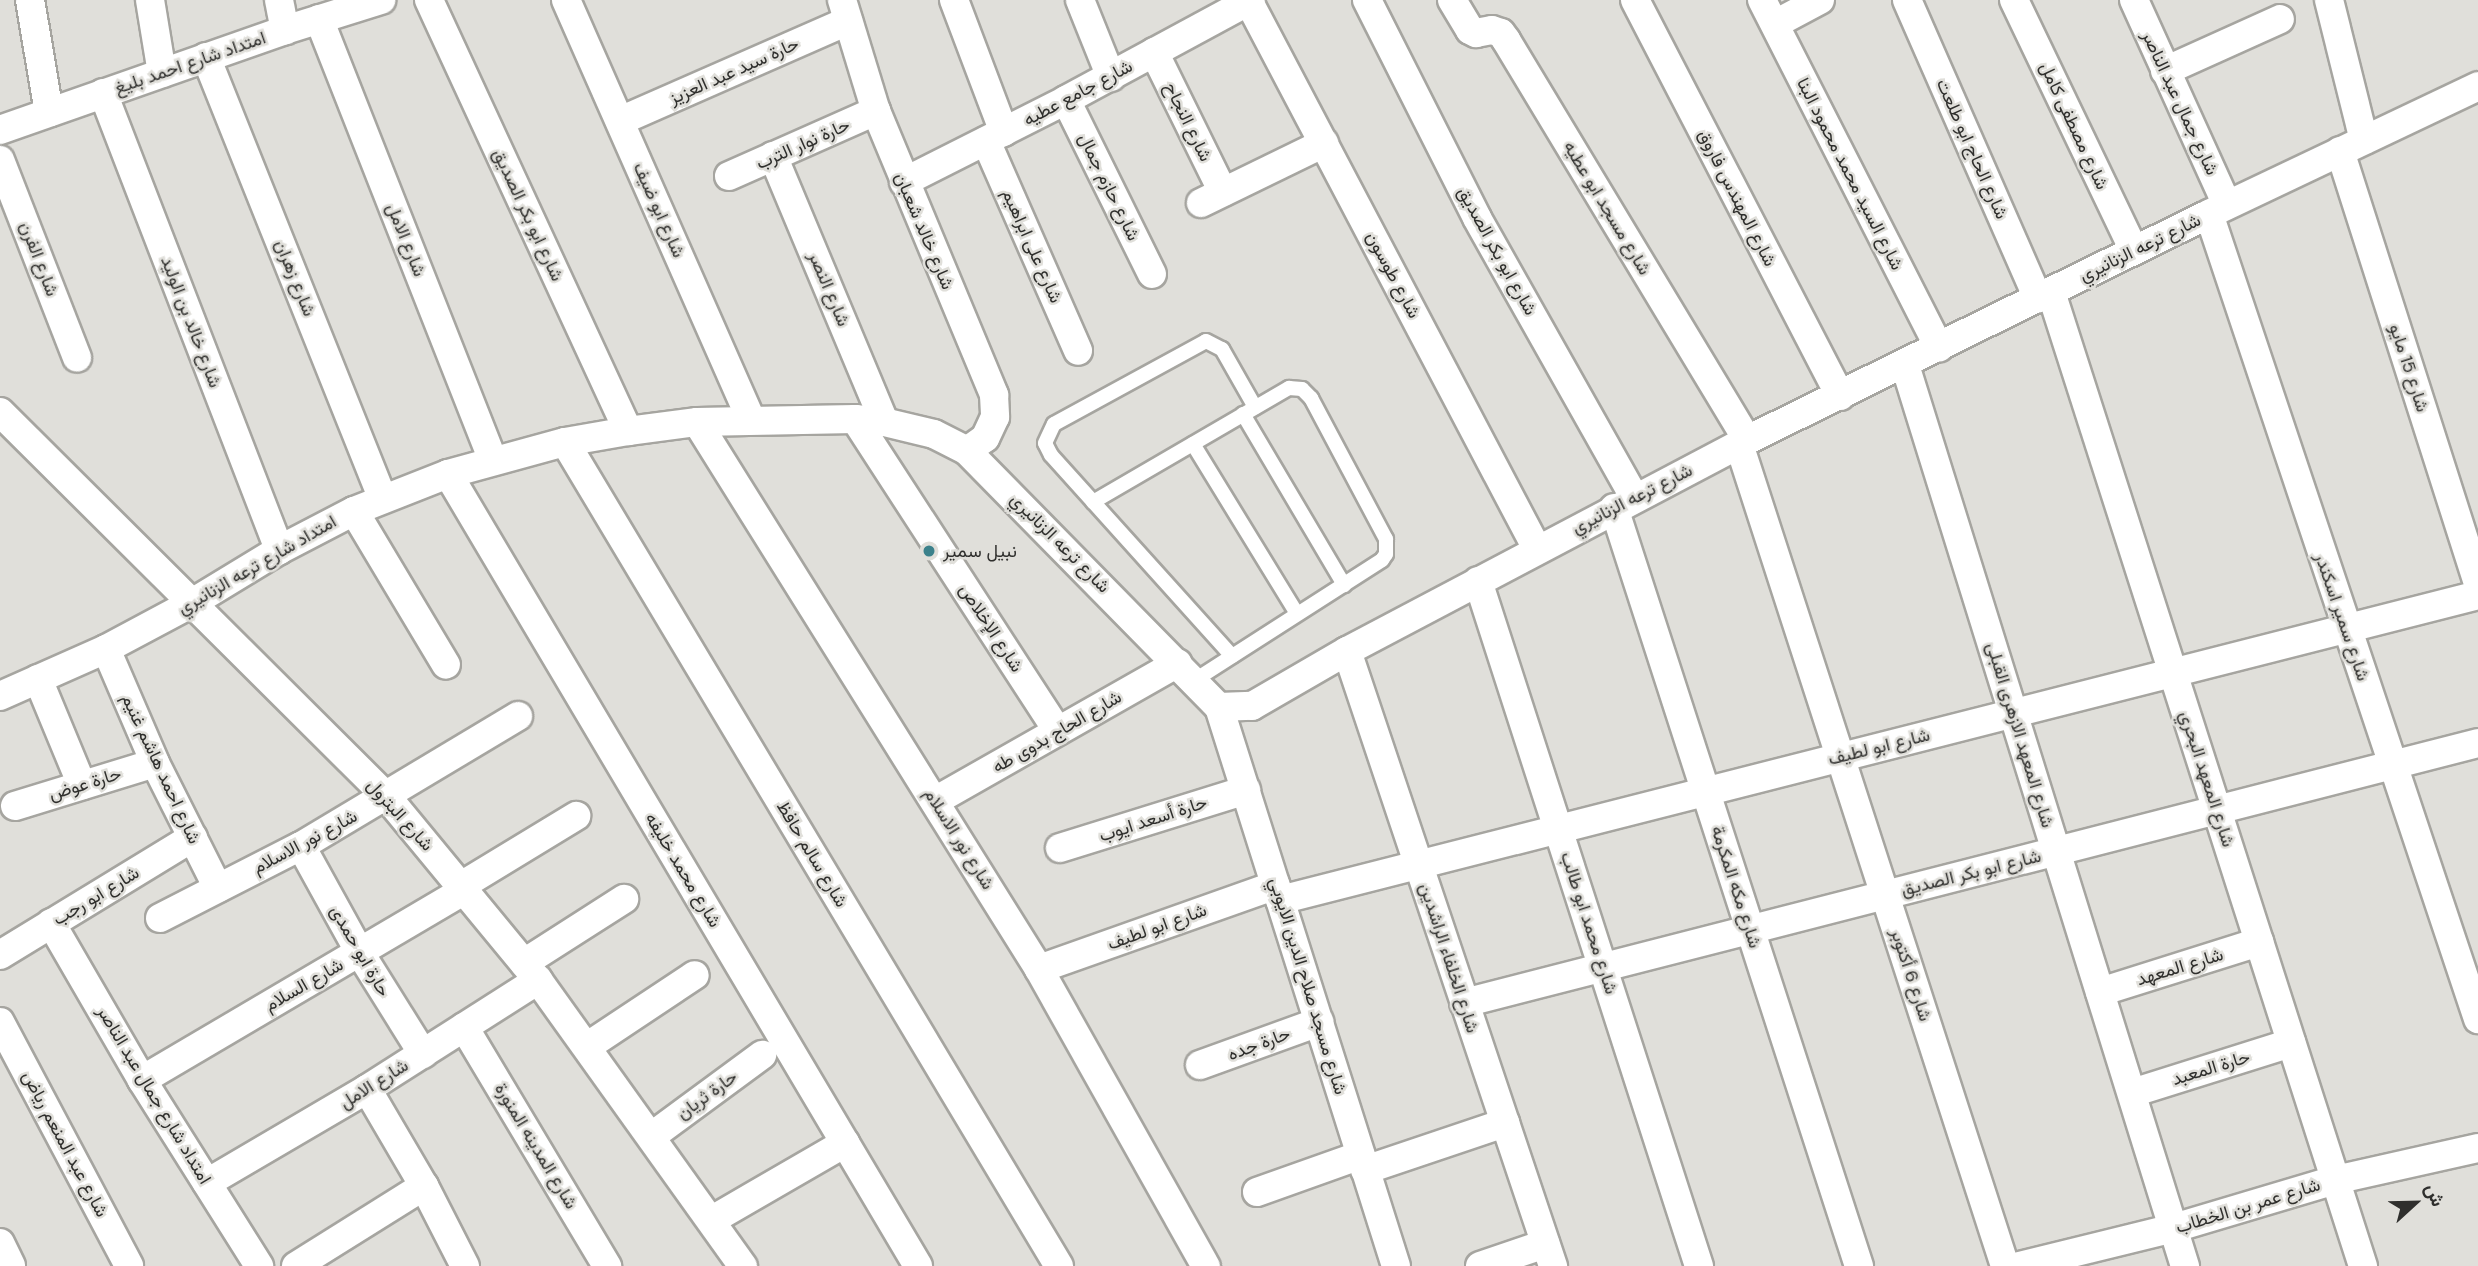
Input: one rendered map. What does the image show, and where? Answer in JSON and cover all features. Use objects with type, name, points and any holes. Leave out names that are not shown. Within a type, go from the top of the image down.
[{"type":"street","points":[[30,0],[49,112]]},
{"type":"street","points":[[150,0],[162,73]]},
{"type":"street","points":[[279,0],[285,30]]},
{"type":"street","name":"امتداد شارع احمد بليغ","points":[[0,130],[285,30],[381,0]]},
{"type":"street","name":"شارع ابو بكر الصديق","points":[[429,0],[628,431]]},
{"type":"street","name":"شارع ابو ضيف","points":[[566,0],[751,419]]},
{"type":"street","name":"شارع على ابراهيم","points":[[954,0],[995,136],[1078,351]]},
{"type":"street","points":[[1080,0],[1111,77]]},
{"type":"street","name":"شارع ابو بكر الصديق","points":[[1367,0],[1624,503]]},
{"type":"street","name":"شارع مسجد ابو عطيه","points":[[1452,0],[1469,30],[1476,33],[1492,30],[1501,33],[1506,40],[1743,442]]},
{"type":"street","name":"شارع المهندس فاروق","points":[[1635,0],[1840,396]]},
{"type":"street","points":[[1768,12],[1819,0]]},
{"type":"street","name":"شارع الحاج ابو طلعت","points":[[1907,0],[2044,295]]},
{"type":"street","name":"شارع مصطفى كامل","points":[[2014,0],[2134,251]]},
{"type":"street","name":"شارع جمال عبد الناصر","points":[[2134,0],[2165,71],[2218,209]]},
{"type":"street","name":"شارع 15 مايو","points":[[2329,0],[2352,146],[2478,584]]},
{"type":"street","name":"شارع جامع عطيه","points":[[904,183],[1111,77],[1154,52],[1211,10],[1250,1]]},
{"type":"street","name":"شارع طوسون","points":[[1250,1],[1537,549]]},
{"type":"street","name":"حارة سيد عبد العزيز","points":[[620,121],[845,10]]},
{"type":"street","name":"شارع خالد شعبان","points":[[845,10],[876,111],[994,395],[995,417],[985,438],[967,451]]},
{"type":"street","name":"شارع السيد محمد محمود البنا","points":[[1768,12],[1939,348]]},
{"type":"street","name":"شارع الامل","points":[[319,19],[493,461]]},
{"type":"street","points":[[2165,71],[2280,19]]},
{"type":"street","name":"شارع النجاح","points":[[1154,52],[1212,197],[1324,144]]},
{"type":"street","name":"شارع زهران","points":[[206,57],[383,499]]},
{"type":"street","name":"شارع ترعه الزنانيري","points":[[855,419],[884,422],[934,434],[967,451],[1187,671],[1219,707],[1252,706],[1478,580],[1743,442],[1905,365],[2218,209],[2478,86]]},
{"type":"street","name":"شارع خالد بن الوليد","points":[[103,93],[279,550]]},
{"type":"street","name":"شارع حازم جمال","points":[[1066,100],[1152,274]]},
{"type":"street","name":"حارة نوار الترب","points":[[729,176],[876,111]]},
{"type":"street","name":"شارع النصر","points":[[773,156],[884,422]]},
{"type":"street","name":"شارع الفرن","points":[[0,160],[77,358]]},
{"type":"street","name":"شارع سمير اسكندر","points":[[2218,209],[2345,628],[2478,1019]]},
{"type":"street","name":"شارع المعهد البحري","points":[[2044,295],[2173,672],[2362,1266]]},
{"type":"street","name":"شارع المعهد الازهرى القبلى","points":[[1905,365],[2185,1266]]},
{"type":"street","name":"شارع البترول","points":[[0,412],[387,797],[531,971],[588,1046],[743,1266]]},
{"type":"street","name":"امتداد شارع ترعه الزنانيري","points":[[0,696],[106,649],[192,603],[279,550],[354,511],[448,474],[565,442],[628,431],[697,422],[751,419],[855,419]]},
{"type":"street","name":"شارع الإخلاص","points":[[855,419],[1058,731]]},
{"type":"street","name":"شارع نور الاسلام","points":[[697,422],[1040,969],[1206,1266]]},
{"type":"street","name":"شارع سالم حافظ","points":[[565,442],[1059,1266]]},
{"type":"street","name":"شارع 6 أكتوبر","points":[[1743,442],[1840,757],[2005,1266]]},
{"type":"street","name":"شارع محمد خليفه","points":[[448,474],[918,1266]]},
{"type":"street","name":"شارع مكه المكرمة","points":[[1624,503],[1705,791],[1859,1266]]},
{"type":"street","points":[[354,511],[446,665]]},
{"type":"street","name":"شارع محمد ابو طالب","points":[[1478,580],[1699,1266]]},
{"type":"street","name":"شارع ابو لطيف","points":[[1040,969],[1278,892],[1418,864],[2478,594]]},
{"type":"street","name":"شارع احمد هاشم غنيم","points":[[106,649],[155,763],[218,888]]},
{"type":"street","name":"شارع الخلفاء الراشدين","points":[[1347,651],[1549,1255]]},
{"type":"street","name":"شارع الحاج بدوى طه","points":[[935,801],[1058,731],[1187,671]]},
{"type":"street","points":[[38,679],[82,785]]},
{"type":"street","name":"شارع مسجد صلاح الدين الايوبي","points":[[1219,707],[1396,1266]]},
{"type":"street","name":"شارع نور الاسلام","points":[[160,918],[301,846],[387,797],[517,716]]},
{"type":"street","name":"شارع ابو بكر الصديق","points":[[1464,1003],[2478,743]]},
{"type":"street","name":"حارة عوض","points":[[15,806],[155,763]]},
{"type":"street","name":"حارة أسعد ايوب","points":[[1060,848],[1246,790]]},
{"type":"street","name":"شارع السلام","points":[[142,1080],[360,953],[576,816]]},
{"type":"street","name":"شارع ابو رجب","points":[[0,955],[193,837]]},
{"type":"street","name":"حارة ابو حمدى","points":[[301,846],[360,953],[422,1054]]},
{"type":"street","name":"شارع الامل","points":[[207,1183],[367,1089],[464,1027],[624,899]]},
{"type":"street","name":"امتداد شارع جمال عبد الناصر","points":[[51,923],[142,1080],[259,1266]]},
{"type":"street","name":"شارع المعهد","points":[[2100,992],[2259,942]]},
{"type":"street","points":[[588,1046],[695,975]]},
{"type":"street","name":"شارع عبد المنعم رياض","points":[[0,1022],[130,1266]]},
{"type":"street","name":"حارة جده","points":[[1200,1065],[1319,1023]]},
{"type":"street","name":"شارع المدينه المنورة","points":[[464,1027],[607,1266]]},
{"type":"street","name":"حارة المعبد","points":[[2132,1093],[2291,1043]]},
{"type":"street","name":"حارة ثريان","points":[[652,1136],[762,1055]]},
{"type":"street","points":[[367,1089],[424,1186],[464,1266]]},
{"type":"street","points":[[1257,1192],[1505,1123]]},
{"type":"street","points":[[712,1220],[845,1143]]},
{"type":"street","name":"شارع عمر بن الخطاب","points":[[2019,1266],[2174,1228],[2335,1180],[2478,1148]]},
{"type":"street","points":[[296,1266],[424,1186]]},
{"type":"street","points":[[0,1243],[11,1266]]},
{"type":"street","points":[[1480,1266],[1549,1255]]},
{"type":"lane","points":[[1232,656],[1047,449],[1046,436],[1054,424],[1206,341],[1213,341],[1222,349],[1249,410],[1343,585]]},
{"type":"lane","points":[[1093,502],[1289,388],[1307,393],[1385,539],[1387,546],[1382,560],[1232,656],[1187,671]]},
{"type":"lane","points":[[1193,444],[1297,614]]},
{"type":"place","name":"نبيل سمير","points":[[929,551]]}]
